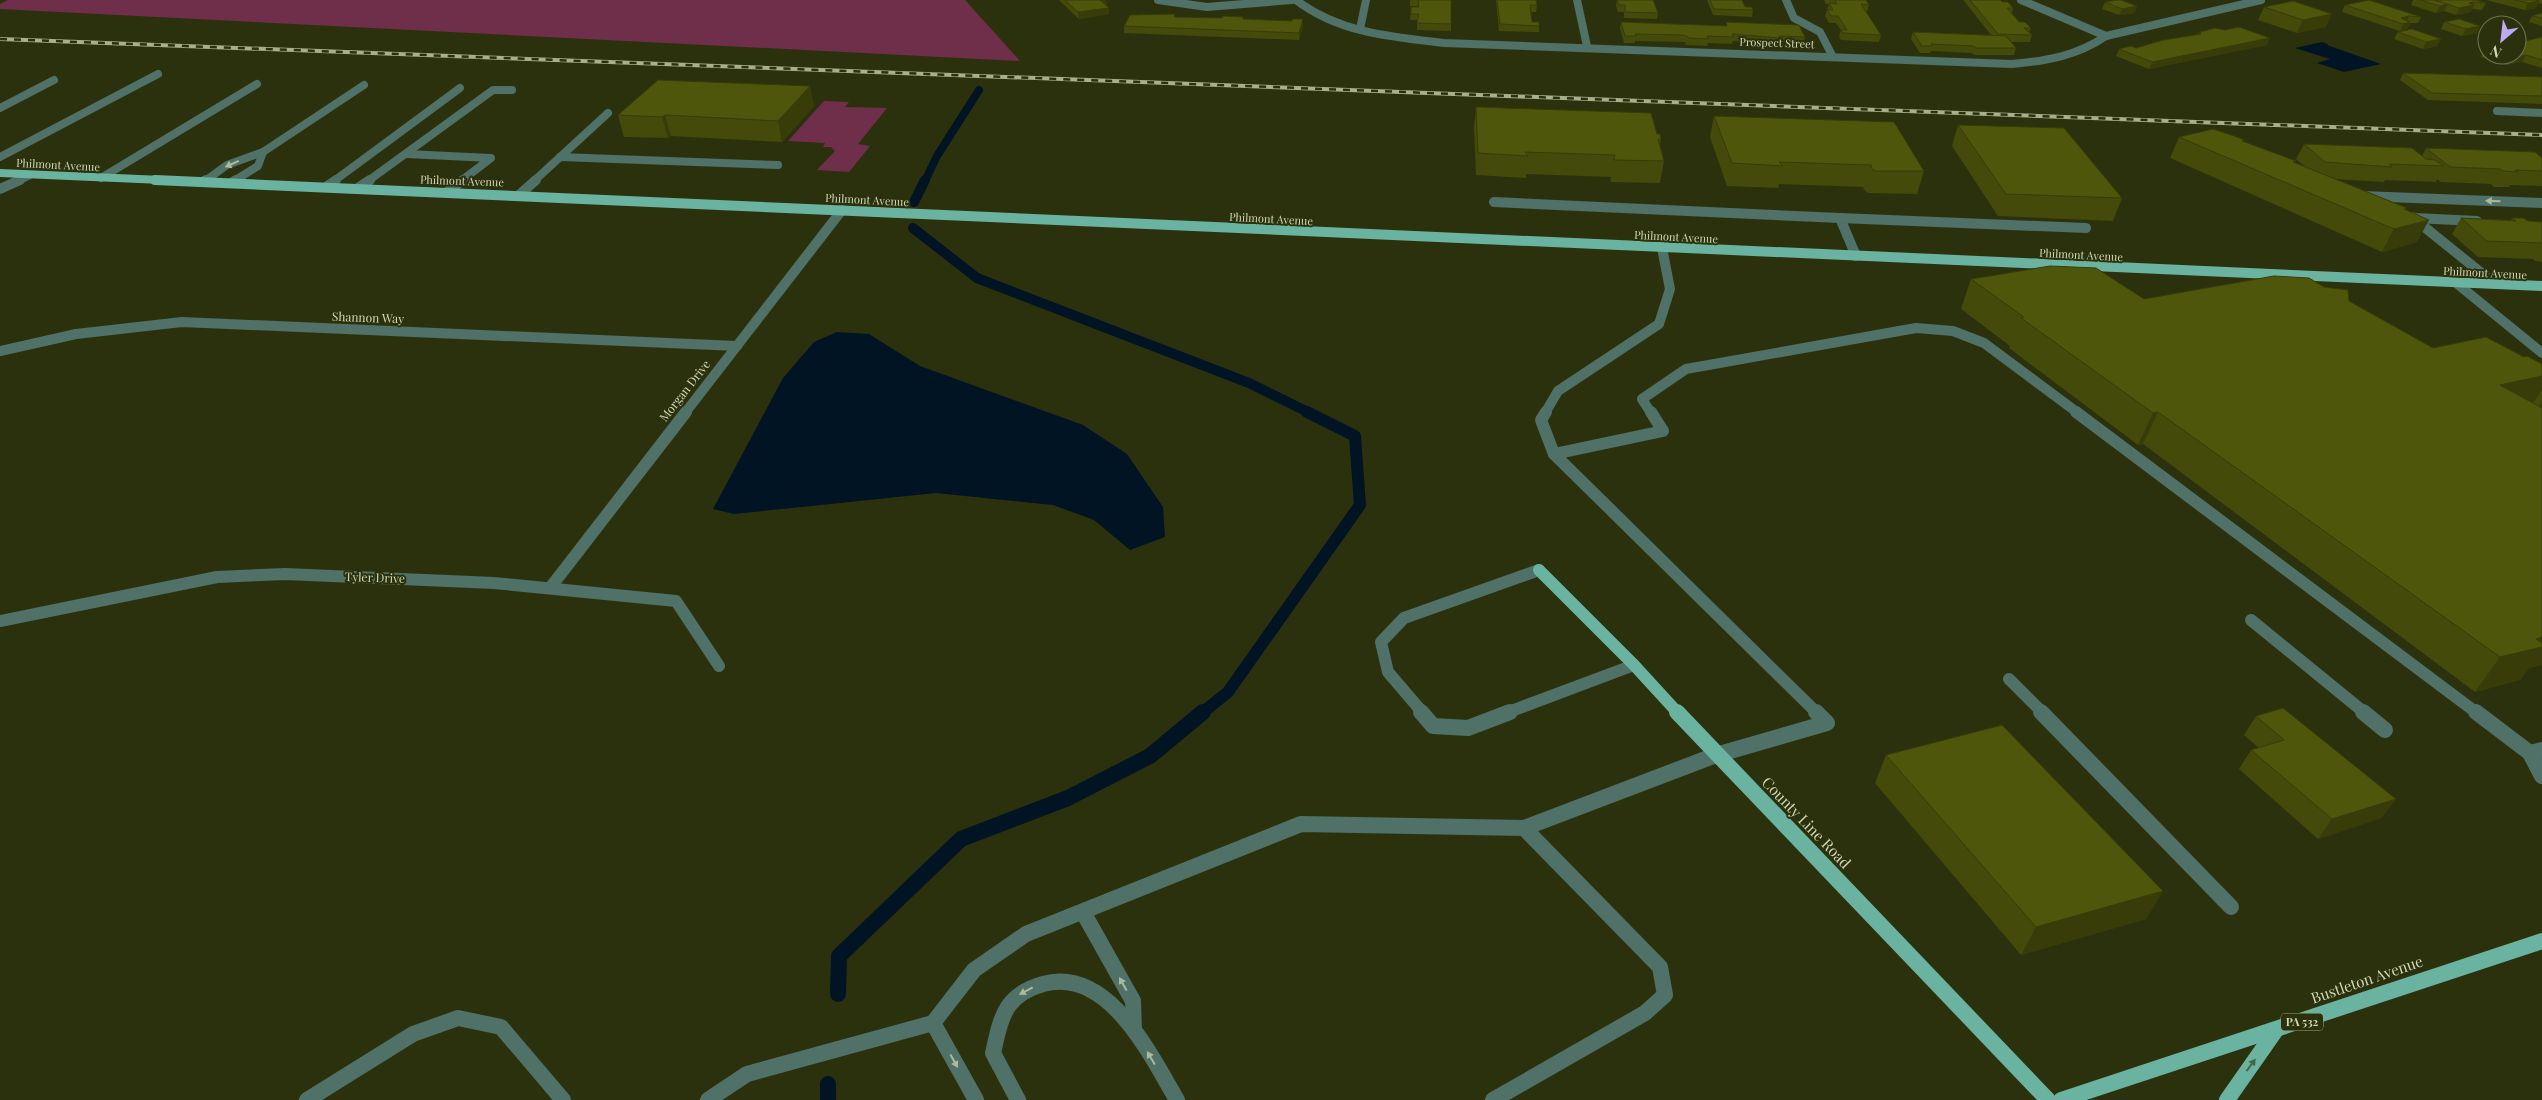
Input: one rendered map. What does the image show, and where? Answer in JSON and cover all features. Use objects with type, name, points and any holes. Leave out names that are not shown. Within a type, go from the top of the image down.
[{"type":"main road","name":"Philmont Avenue","points":[[0,173],[2542,286]]},
{"type":"main road","name":"County Line Road","points":[[1539,570],[1634,665],[1716,756],[2048,1100]]},
{"type":"main road","name":"Bustleton Avenue","points":[[2061,1100],[2542,941]]},
{"type":"main road","points":[[2227,1100],[2276,1030]]},
{"type":"street","points":[[1158,0],[1191,5],[1226,6],[1292,0]]},
{"type":"street","name":"Prospect Street","points":[[1296,0],[1313,12],[1360,29],[1444,43],[1587,46],[2012,64],[2063,57],[2089,47],[2106,36],[2256,0]]},
{"type":"street","points":[[1360,29],[1366,0]]},
{"type":"street","points":[[1577,0],[1587,46]]},
{"type":"street","points":[[1786,0],[1794,18],[1820,32],[1833,57]]},
{"type":"street","points":[[2021,0],[2106,36]]},
{"type":"street","points":[[0,157],[158,74]]},
{"type":"street","points":[[0,108],[54,80]]},
{"type":"street","points":[[101,178],[256,84]]},
{"type":"street","points":[[203,182],[227,165],[263,152],[364,86]]},
{"type":"street","points":[[326,187],[460,88]]},
{"type":"street","points":[[358,188],[493,90],[512,90]]},
{"type":"street","points":[[2497,111],[2542,113]]},
{"type":"street","points":[[519,195],[608,113]]},
{"type":"street","points":[[231,183],[258,166],[263,152]]},
{"type":"street","points":[[406,154],[491,158],[447,192]]},
{"type":"street","points":[[560,157],[778,165]]},
{"type":"street","points":[[0,189],[30,175]]},
{"type":"street","points":[[2389,208],[2354,196],[2542,203]]},
{"type":"street","points":[[1494,202],[2086,228]]},
{"type":"street","name":"Morgan Drive","points":[[550,588],[842,210]]},
{"type":"street","points":[[2483,221],[2410,216],[2495,284]]},
{"type":"street","points":[[1840,218],[1856,256]]},
{"type":"street","points":[[708,1100],[747,1074],[933,1023],[974,970],[1026,934],[1301,824],[1524,828],[1716,756],[1827,723],[1554,454],[1541,420],[1558,391],[1659,324],[1670,289],[1662,248]]},
{"type":"street","points":[[2455,282],[2542,353]]},
{"type":"street","name":"Shannon Way","points":[[0,351],[76,334],[182,322],[738,346]]},
{"type":"street","points":[[1554,454],[1663,431],[1642,399],[1686,369],[1916,328],[1953,331],[1984,343],[2538,754],[2542,776]]},
{"type":"street","points":[[1539,570],[1404,618],[1381,642],[1388,672],[1433,726],[1468,728],[1634,665]]},
{"type":"street","name":"Tyler Drive","points":[[0,621],[217,577],[285,574],[494,583],[676,601],[719,666]]},
{"type":"street","points":[[2251,620],[2386,730]]},
{"type":"street","points":[[2009,679],[2231,908]]},
{"type":"street","points":[[1493,1100],[1645,1013],[1665,995],[1660,967],[1524,828]]},
{"type":"street","points":[[1083,912],[1133,1001],[1134,1030]]},
{"type":"street","points":[[1018,1100],[993,1053],[1000,1022],[1013,999],[1042,983],[1070,979],[1093,988],[1134,1030],[1177,1100]]},
{"type":"street","points":[[307,1100],[413,1034],[458,1018],[501,1028],[564,1100]]},
{"type":"street","points":[[933,1023],[976,1100]]},
{"type":"shaded area","points":[[8,0],[965,0],[1020,61],[0,9],[0,4]]},
{"type":"shaded area","points":[[824,101],[849,102],[845,107],[887,108],[858,144],[870,146],[849,172],[817,170],[835,151],[831,147],[823,147],[825,143],[788,141]]},
{"type":"water","points":[[2322,42],[2381,64],[2344,72],[2317,63],[2330,59],[2295,48]]},
{"type":"water","points":[[837,332],[869,334],[920,366],[1083,425],[1127,454],[1163,507],[1165,537],[1130,550],[1094,520],[1053,505],[936,493],[734,514],[713,509],[783,378],[814,342]]},
{"type":"building","points":[[1065,0],[1100,0],[1109,8],[1078,12]]},
{"type":"building","points":[[1418,0],[1451,0],[1451,24],[1417,23],[1419,14],[1411,14],[1411,7],[1419,7]]},
{"type":"building","points":[[1497,0],[1536,0],[1537,5],[1530,5],[1531,14],[1532,22],[1539,22],[1539,26],[1500,24]]},
{"type":"building","points":[[1617,0],[1653,0],[1658,13],[1625,12],[1625,5],[1619,5]]},
{"type":"building","points":[[1710,0],[1742,0],[1745,7],[1752,7],[1753,10],[1714,9]]},
{"type":"building","points":[[1835,0],[1866,0],[1869,5],[1861,4],[1881,35],[1843,33],[1841,30],[1847,30],[1838,16],[1831,16],[1827,10],[1833,10],[1829,3],[1837,4]]},
{"type":"building","points":[[1970,0],[2000,0],[2008,2],[2013,8],[2007,8],[2019,22],[2025,22],[2031,28],[2024,28],[2032,35],[1998,34]]},
{"type":"building","points":[[2121,0],[2137,6],[2122,9],[2105,2]]},
{"type":"building","points":[[2369,0],[2421,17],[2409,16],[2401,18],[2410,22],[2403,24],[2345,5]]},
{"type":"building","points":[[2420,0],[2433,0],[2448,4],[2440,6]]},
{"type":"building","points":[[2435,0],[2476,0],[2486,3],[2474,2],[2469,3],[2474,5],[2459,8]]},
{"type":"building","points":[[2515,0],[2536,0],[2539,1],[2528,3]]},
{"type":"building","points":[[2293,1],[2332,14],[2303,20],[2264,7]]},
{"type":"building","points":[[2542,13],[2542,18],[2532,16]]},
{"type":"building","points":[[1175,14],[1174,17],[1222,18],[1223,16],[1243,17],[1243,19],[1292,21],[1292,19],[1303,19],[1299,33],[1124,26],[1130,15]]},
{"type":"building","points":[[2459,19],[2477,25],[2477,27],[2466,29],[2444,22]]},
{"type":"building","points":[[1621,22],[1727,26],[1726,22],[1799,25],[1805,37],[1779,36],[1780,38],[1732,34],[1734,37],[1707,36],[1708,39],[1688,38],[1682,35],[1635,34],[1636,36],[1625,36]]},
{"type":"building","points":[[2239,27],[2270,38],[2152,62],[2119,49],[2131,46],[2136,48],[2163,40],[2201,34],[2197,33],[2215,28],[2225,30]]},
{"type":"building","points":[[2412,29],[2441,39],[2426,42],[2398,32]]},
{"type":"building","points":[[1913,32],[2006,36],[2016,48],[1976,48],[1974,46],[1931,44],[1932,46],[1922,46]]},
{"type":"building","points":[[2542,37],[2542,60],[2527,55],[2527,41]]},
{"type":"building","points":[[2403,73],[2542,77],[2542,96],[2432,93]]},
{"type":"building","points":[[658,80],[810,86],[778,121],[665,115],[662,117],[618,115]]},
{"type":"building","points":[[1476,107],[1651,113],[1657,134],[1660,134],[1661,139],[1658,139],[1664,161],[1614,160],[1615,155],[1525,152],[1528,156],[1478,153]]},
{"type":"building","points":[[1714,116],[1894,122],[1924,171],[1875,171],[1870,167],[1872,167],[1871,165],[1779,162],[1783,166],[1732,163]]},
{"type":"building","points":[[1958,125],[2064,128],[2122,198],[2006,194]]},
{"type":"building","points":[[2213,129],[2296,161],[2293,162],[2407,208],[2404,209],[2429,220],[2394,229],[2179,137]]},
{"type":"building","points":[[2304,144],[2412,148],[2426,159],[2435,160],[2444,166],[2389,164],[2392,167],[2325,162]]},
{"type":"building","points":[[2426,148],[2535,152],[2542,158],[2542,171],[2515,170],[2518,172],[2500,169],[2450,167]]},
{"type":"building","points":[[2461,218],[2516,221],[2512,218],[2524,218],[2528,221],[2542,222],[2542,243],[2487,241]]},
{"type":"building","points":[[2050,266],[2096,268],[2144,299],[2274,276],[2309,278],[2324,287],[2348,290],[2349,301],[2433,348],[2486,337],[2524,357],[2527,356],[2542,364],[2542,376],[2500,385],[2542,408],[2542,637],[2536,639],[2542,643],[2542,647],[2500,657],[2158,412],[2153,413],[2021,318],[2024,317],[1971,279]]},
{"type":"building","points":[[2283,708],[2396,799],[2332,819],[2251,750],[2284,740],[2256,716]]},
{"type":"building","points":[[2002,725],[2163,891],[2036,927],[1886,755]]},
{"type":"waterway","points":[[925,181],[937,156],[979,90]]},
{"type":"waterway","points":[[914,202],[925,180]]},
{"type":"waterway","points":[[913,228],[977,278],[1249,383],[1310,413]]},
{"type":"waterway","points":[[1202,713],[1228,692],[1360,505],[1355,436],[1307,412]]},
{"type":"waterway","points":[[838,994],[839,956],[961,839],[1068,798],[1150,756],[1203,712]]},
{"type":"waterway","points":[[828,1084],[828,1100]]},
{"type":"railway","points":[[0,39],[2542,135]]}]
